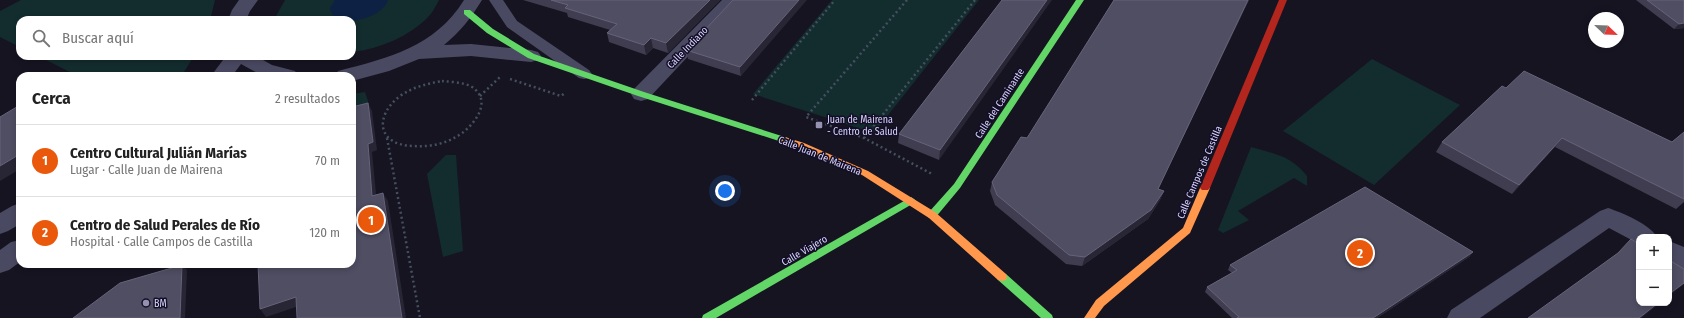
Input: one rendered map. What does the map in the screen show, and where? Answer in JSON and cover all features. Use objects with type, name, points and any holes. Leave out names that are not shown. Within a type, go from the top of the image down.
[{"type":"street","points":[[238,16],[240,10],[249,0]]},
{"type":"street","name":"Calle Indiano","points":[[641,94],[732,0]]},
{"type":"street","name":"Calle del Caminante","points":[[932,215],[957,186],[1080,0]]},
{"type":"street","name":"Calle Campos de Castilla","points":[[1089,318],[1100,303],[1187,230],[1283,0]]},
{"type":"street","points":[[356,74],[381,68],[418,53],[445,36],[470,6]]},
{"type":"street","name":"Calle Juan de Mairena","points":[[470,6],[490,31],[531,56],[641,94],[801,145],[865,173],[932,215],[1048,318]]},
{"type":"street","name":"Calle Juan de Mairena","points":[[418,53],[471,50],[531,56]]},
{"type":"street","points":[[224,72],[234,60]]},
{"type":"street","points":[[248,60],[252,64],[269,72]]},
{"type":"street","name":"Calle Viajero","points":[[707,318],[911,201]]},
{"type":"street","points":[[0,225],[16,215]]},
{"type":"street","points":[[1460,318],[1608,217],[1639,234]]},
{"type":"street","points":[[0,263],[16,252]]},
{"type":"street","points":[[1672,252],[1684,259]]},
{"type":"lane","points":[[496,0],[512,24],[584,74]]},
{"type":"path","points":[[752,100],[835,0]]},
{"type":"path","points":[[906,0],[806,118],[864,138],[936,176],[943,177],[957,186]]},
{"type":"path","points":[[864,138],[975,0]]},
{"type":"path","points":[[480,96],[501,76]]},
{"type":"path","points":[[387,138],[400,145],[420,147],[442,143],[462,134],[476,121],[482,107],[480,96],[472,87],[459,82],[442,81],[424,84],[407,91],[393,102],[384,114],[382,127],[387,138],[420,318]]},
{"type":"green space","points":[[21,0],[215,0],[211,16],[16,16],[16,45],[0,37],[0,11]]},
{"type":"green space","points":[[285,0],[439,0],[429,16],[413,30],[384,45],[356,51],[356,16],[276,16]]},
{"type":"green space","points":[[832,0],[979,0],[874,133],[753,94]]},
{"type":"green space","points":[[1372,59],[1460,105],[1374,185],[1283,131]]},
{"type":"green space","points":[[46,60],[192,60],[184,72],[70,72]]},
{"type":"green space","points":[[365,92],[369,104],[356,107],[356,93]]},
{"type":"green space","points":[[1251,147],[1282,157],[1295,164],[1307,176],[1307,186],[1294,178],[1238,211],[1249,220],[1223,233],[1218,230]]},
{"type":"green space","points":[[446,155],[456,155],[463,251],[443,257],[427,174]]},
{"type":"water","points":[[335,0],[388,0],[384,7],[377,12],[358,20],[356,20],[356,16],[335,16],[330,8]]},
{"type":"building","points":[[551,0],[710,0],[666,43],[651,38],[644,45],[607,33],[617,24],[565,8],[568,5]]},
{"type":"building","points":[[733,0],[799,0],[740,67],[686,50]]},
{"type":"building","points":[[1002,0],[1047,0],[940,150],[899,134]]},
{"type":"building","points":[[1114,0],[1248,0],[1158,189],[1164,191],[1151,210],[1085,257],[1069,255],[997,195],[992,182],[1021,137],[1027,138]]},
{"type":"building","points":[[1647,0],[1684,0],[1684,23],[1679,24]]},
{"type":"building","points":[[1524,71],[1672,142],[1684,132],[1684,199],[1562,138],[1519,185],[1442,142],[1502,86],[1506,88]]},
{"type":"building","points":[[368,103],[373,142],[368,144],[372,196],[383,193],[402,318],[297,318],[296,297],[260,309],[258,268],[356,268],[356,106]]},
{"type":"building","points":[[16,107],[16,156],[0,166],[0,117]]},
{"type":"building","points":[[1365,187],[1473,252],[1373,318],[1237,318],[1239,317],[1207,287],[1237,270],[1230,265]]},
{"type":"building","points":[[1631,239],[1636,242],[1636,306],[1654,306],[1639,318],[1528,318],[1618,253]]},
{"type":"building","points":[[1672,262],[1684,269],[1684,283],[1672,292]]},
{"type":"building","name":"BM","points":[[172,268],[182,268],[180,318],[73,318],[120,283]]},
{"type":"traffic: fast","points":[[932,215],[957,186],[1080,0]]},
{"type":"traffic: fast","points":[[467,12],[490,31],[531,56],[641,94],[785,140]]},
{"type":"traffic: fast","points":[[707,318],[911,201]]},
{"type":"traffic: fast","points":[[1002,277],[1048,318]]},
{"type":"traffic: slow","points":[[785,140],[801,145],[865,173],[932,215],[1002,277]]},
{"type":"traffic: slow","points":[[1089,318],[1100,303],[1187,230],[1205,188]]},
{"type":"traffic: jam","points":[[1205,188],[1283,0]]},
{"type":"place","name":"Juan de Mairena - Centro de Salud","points":[[819,125]]},
{"type":"place","name":"Centro Cultural Julián Marías","points":[[371,220]]},
{"type":"place","name":"Centro de Salud Perales de Río","points":[[1360,253]]},
{"type":"place","name":"BM","points":[[146,303]]}]
